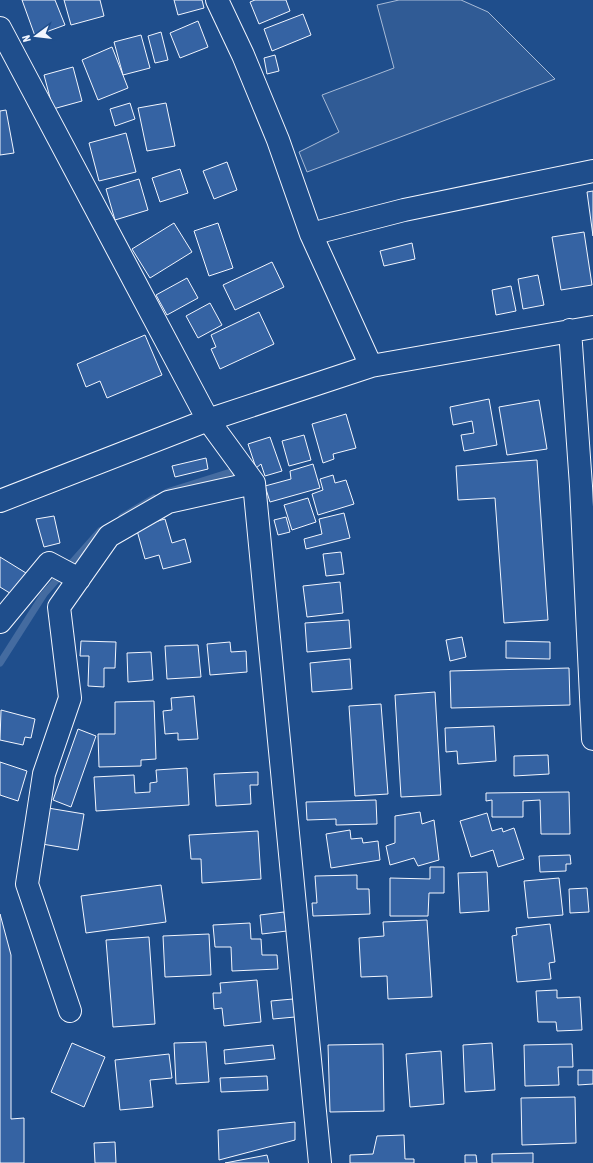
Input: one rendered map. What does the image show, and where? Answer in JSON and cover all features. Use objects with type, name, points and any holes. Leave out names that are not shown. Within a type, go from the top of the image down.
[{"type":"street","points":[[217,0],[243,55],[275,132],[312,234],[372,366]]},
{"type":"street","points":[[0,28],[208,420],[254,483],[320,1163]]},
{"type":"street","points":[[312,234],[404,210],[593,170]]},
{"type":"street","points":[[0,501],[208,420],[372,366],[593,327]]},
{"type":"street","points":[[570,330],[587,486],[593,739]]},
{"type":"street","points":[[70,1011],[27,884],[44,774],[70,698],[59,607],[109,536],[168,502],[254,483]]},
{"type":"street","points":[[0,622],[48,563],[79,579]]},
{"type":"shaded area","points":[[399,0],[461,0],[488,12],[555,79],[307,172],[299,152],[339,132],[322,95],[394,68],[377,5]]},
{"type":"building","points":[[22,0],[55,0],[65,25],[35,36]]},
{"type":"building","points":[[64,0],[100,0],[104,16],[71,25]]},
{"type":"building","points":[[174,0],[202,0],[204,8],[178,15]]},
{"type":"building","points":[[255,0],[286,0],[290,11],[259,24],[250,2]]},
{"type":"building","points":[[303,14],[311,35],[272,51],[264,29]]},
{"type":"building","points":[[198,21],[208,47],[180,58],[170,33]]},
{"type":"building","points":[[161,32],[168,60],[155,63],[148,36]]},
{"type":"building","points":[[141,35],[150,68],[123,75],[114,42]]},
{"type":"building","points":[[112,47],[128,88],[98,100],[82,60]]},
{"type":"building","points":[[275,55],[279,71],[267,74],[264,58]]},
{"type":"building","points":[[73,67],[82,101],[53,109],[44,75]]},
{"type":"building","points":[[130,103],[135,119],[115,126],[110,109]]},
{"type":"building","points":[[166,103],[175,146],[147,151],[138,108]]},
{"type":"building","points":[[6,110],[14,153],[0,155],[0,111]]},
{"type":"building","points":[[126,133],[136,172],[99,181],[89,143]]},
{"type":"building","points":[[227,162],[237,190],[214,199],[203,171]]},
{"type":"building","points":[[180,169],[188,193],[160,202],[152,178]]},
{"type":"building","points":[[139,179],[148,210],[115,220],[106,189]]},
{"type":"building","points":[[593,191],[593,236],[587,192]]},
{"type":"building","points":[[174,223],[192,252],[150,278],[132,249]]},
{"type":"building","points":[[218,223],[233,268],[209,276],[194,231]]},
{"type":"building","points":[[584,232],[592,285],[561,290],[552,237]]},
{"type":"building","points":[[412,243],[415,259],[384,266],[380,251]]},
{"type":"building","points":[[272,262],[284,287],[235,310],[223,285]]},
{"type":"building","points":[[538,275],[544,305],[523,309],[518,279]]},
{"type":"building","points":[[187,278],[198,298],[167,315],[156,295]]},
{"type":"building","points":[[511,286],[516,311],[496,315],[492,290]]},
{"type":"building","points":[[210,303],[222,325],[198,338],[186,316]]},
{"type":"building","points":[[259,312],[274,344],[220,369],[211,349],[216,347],[211,335]]},
{"type":"building","points":[[145,335],[162,375],[107,398],[100,381],[86,387],[77,364]]},
{"type":"building","points":[[489,399],[497,445],[464,451],[461,435],[474,433],[472,421],[453,425],[450,407]]},
{"type":"building","points":[[539,400],[547,449],[507,455],[499,407]]},
{"type":"building","points":[[346,414],[356,448],[333,454],[334,459],[323,463],[312,424]]},
{"type":"building","points":[[304,435],[311,460],[289,466],[282,441]]},
{"type":"building","points":[[270,437],[282,471],[265,476],[261,464],[256,468],[248,444]]},
{"type":"building","points":[[206,458],[208,469],[175,477],[172,466]]},
{"type":"building","points":[[537,460],[548,620],[504,623],[495,498],[458,500],[456,466]]},
{"type":"building","points":[[313,464],[320,488],[270,502],[265,486],[291,479],[290,471]]},
{"type":"building","points":[[333,475],[335,483],[346,480],[354,504],[318,515],[312,494],[323,490],[320,479]]},
{"type":"building","points":[[308,498],[316,522],[292,530],[284,505]]},
{"type":"building","points":[[344,513],[350,538],[306,549],[304,539],[322,534],[319,519]]},
{"type":"building","points":[[54,516],[60,543],[44,547],[36,519]]},
{"type":"building","points":[[286,517],[290,532],[278,535],[274,520]]},
{"type":"building","points":[[165,519],[172,543],[185,539],[191,562],[163,569],[159,555],[145,559],[136,527]]},
{"type":"building","points":[[341,552],[344,574],[326,576],[323,554]]},
{"type":"building","points":[[0,557],[26,573],[13,595],[0,587]]},
{"type":"building","points":[[340,582],[343,613],[307,617],[303,586]]},
{"type":"building","points":[[349,620],[351,648],[307,652],[305,623]]},
{"type":"building","points":[[462,637],[466,657],[450,661],[446,640]]},
{"type":"building","points":[[81,641],[116,642],[115,668],[104,668],[104,687],[88,686],[89,656],[80,656]]},
{"type":"building","points":[[506,641],[550,642],[550,659],[506,658]]},
{"type":"building","points":[[230,642],[231,652],[246,651],[247,672],[210,675],[207,644]]},
{"type":"building","points":[[198,645],[201,677],[167,679],[165,646]]},
{"type":"building","points":[[151,652],[153,680],[128,682],[127,653]]},
{"type":"building","points":[[350,659],[352,689],[312,692],[310,663]]},
{"type":"building","points":[[569,668],[570,705],[451,708],[450,671]]},
{"type":"building","points":[[435,692],[441,795],[401,797],[395,695]]},
{"type":"building","points":[[194,696],[198,739],[178,740],[178,733],[165,734],[163,711],[172,710],[171,698]]},
{"type":"building","points":[[154,701],[156,759],[141,760],[141,766],[99,767],[98,734],[115,734],[115,702]]},
{"type":"building","points":[[381,704],[388,794],[355,796],[349,706]]},
{"type":"building","points":[[1,710],[35,719],[31,738],[25,737],[23,745],[0,740]]},
{"type":"building","points":[[494,726],[496,761],[458,764],[457,751],[446,752],[445,728]]},
{"type":"building","points":[[78,729],[96,736],[71,807],[53,800]]},
{"type":"building","points":[[548,755],[549,774],[514,776],[514,756]]},
{"type":"building","points":[[0,762],[27,771],[18,801],[0,795]]},
{"type":"building","points":[[187,768],[189,805],[96,811],[94,777],[134,775],[135,793],[150,792],[150,783],[157,782],[156,770]]},
{"type":"building","points":[[258,772],[258,785],[250,785],[251,804],[216,806],[214,774]]},
{"type":"building","points":[[569,792],[570,834],[541,834],[540,800],[523,801],[523,817],[492,817],[492,800],[486,801],[486,793]]},
{"type":"building","points":[[376,800],[377,824],[336,825],[336,819],[307,820],[306,802]]},
{"type":"building","points":[[48,808],[84,814],[78,850],[42,844]]},
{"type":"building","points":[[420,812],[422,824],[434,820],[439,860],[418,866],[414,858],[390,865],[386,846],[395,843],[395,816]]},
{"type":"building","points":[[487,813],[492,831],[502,828],[503,832],[514,828],[524,859],[498,867],[493,850],[471,857],[460,821]]},
{"type":"building","points":[[350,830],[351,839],[362,838],[363,843],[378,841],[380,860],[331,868],[326,834]]},
{"type":"building","points":[[258,831],[261,879],[202,883],[201,859],[191,859],[189,835]]},
{"type":"building","points":[[570,855],[571,864],[566,864],[566,871],[540,872],[539,856]]},
{"type":"building","points":[[430,867],[444,867],[444,893],[429,893],[428,916],[390,916],[390,878],[430,879]]},
{"type":"building","points":[[487,872],[489,911],[460,913],[458,873]]},
{"type":"building","points":[[357,875],[357,889],[369,889],[370,914],[313,916],[312,903],[317,903],[315,876]]},
{"type":"building","points":[[559,878],[563,915],[528,918],[524,881]]},
{"type":"building","points":[[161,885],[166,922],[86,933],[81,896]]},
{"type":"building","points":[[587,888],[589,912],[570,913],[569,889]]},
{"type":"building","points":[[284,912],[287,931],[262,934],[260,915]]},
{"type":"building","points":[[0,914],[11,955],[11,1119],[24,1118],[24,1163],[0,1163]]},
{"type":"building","points":[[427,920],[432,997],[388,999],[387,976],[361,977],[359,938],[384,936],[383,922]]},
{"type":"building","points":[[250,923],[251,939],[261,939],[262,955],[277,955],[278,969],[232,971],[231,947],[215,947],[213,925]]},
{"type":"building","points":[[550,924],[555,962],[549,963],[551,979],[517,982],[512,936],[517,935],[516,928]]},
{"type":"building","points":[[209,934],[211,975],[165,977],[163,936]]},
{"type":"building","points":[[149,937],[155,1024],[113,1027],[106,940]]},
{"type":"building","points":[[257,980],[261,1022],[224,1026],[222,1008],[214,1009],[213,993],[221,993],[220,983]]},
{"type":"building","points":[[557,990],[557,998],[580,997],[582,1030],[557,1031],[556,1022],[538,1022],[536,991]]},
{"type":"building","points":[[293,999],[295,1017],[273,1019],[271,1001]]},
{"type":"building","points":[[206,1042],[209,1082],[176,1084],[174,1043]]},
{"type":"building","points":[[72,1043],[105,1057],[84,1107],[51,1092]]},
{"type":"building","points":[[492,1043],[495,1090],[465,1092],[463,1045]]},
{"type":"building","points":[[383,1044],[384,1111],[330,1112],[328,1045]]},
{"type":"building","points":[[572,1044],[573,1067],[558,1067],[559,1085],[525,1086],[524,1045]]},
{"type":"building","points":[[273,1045],[275,1059],[225,1064],[224,1050]]},
{"type":"building","points":[[441,1051],[444,1104],[410,1107],[406,1054]]},
{"type":"building","points":[[169,1054],[172,1078],[150,1080],[153,1107],[120,1110],[115,1060]]},
{"type":"building","points":[[578,1070],[593,1070],[593,1084],[578,1085]]},
{"type":"building","points":[[267,1076],[268,1090],[221,1092],[220,1078]]},
{"type":"building","points":[[575,1097],[576,1143],[522,1145],[521,1098]]},
{"type":"building","points":[[295,1122],[295,1140],[219,1160],[218,1130]]},
{"type":"building","points":[[404,1135],[405,1159],[414,1159],[414,1163],[350,1163],[350,1155],[373,1154],[377,1136]]},
{"type":"building","points":[[115,1142],[116,1163],[95,1163],[94,1143]]},
{"type":"building","points":[[533,1153],[533,1163],[492,1163],[492,1154]]},
{"type":"building","points":[[267,1155],[269,1163],[225,1163]]},
{"type":"building","points":[[465,1155],[476,1155],[477,1163],[465,1163]]},
{"type":"waterway","points":[[167,492],[240,469]]},
{"type":"waterway","points":[[122,517],[154,498]]},
{"type":"waterway","points":[[0,663],[44,594],[100,531]]}]
